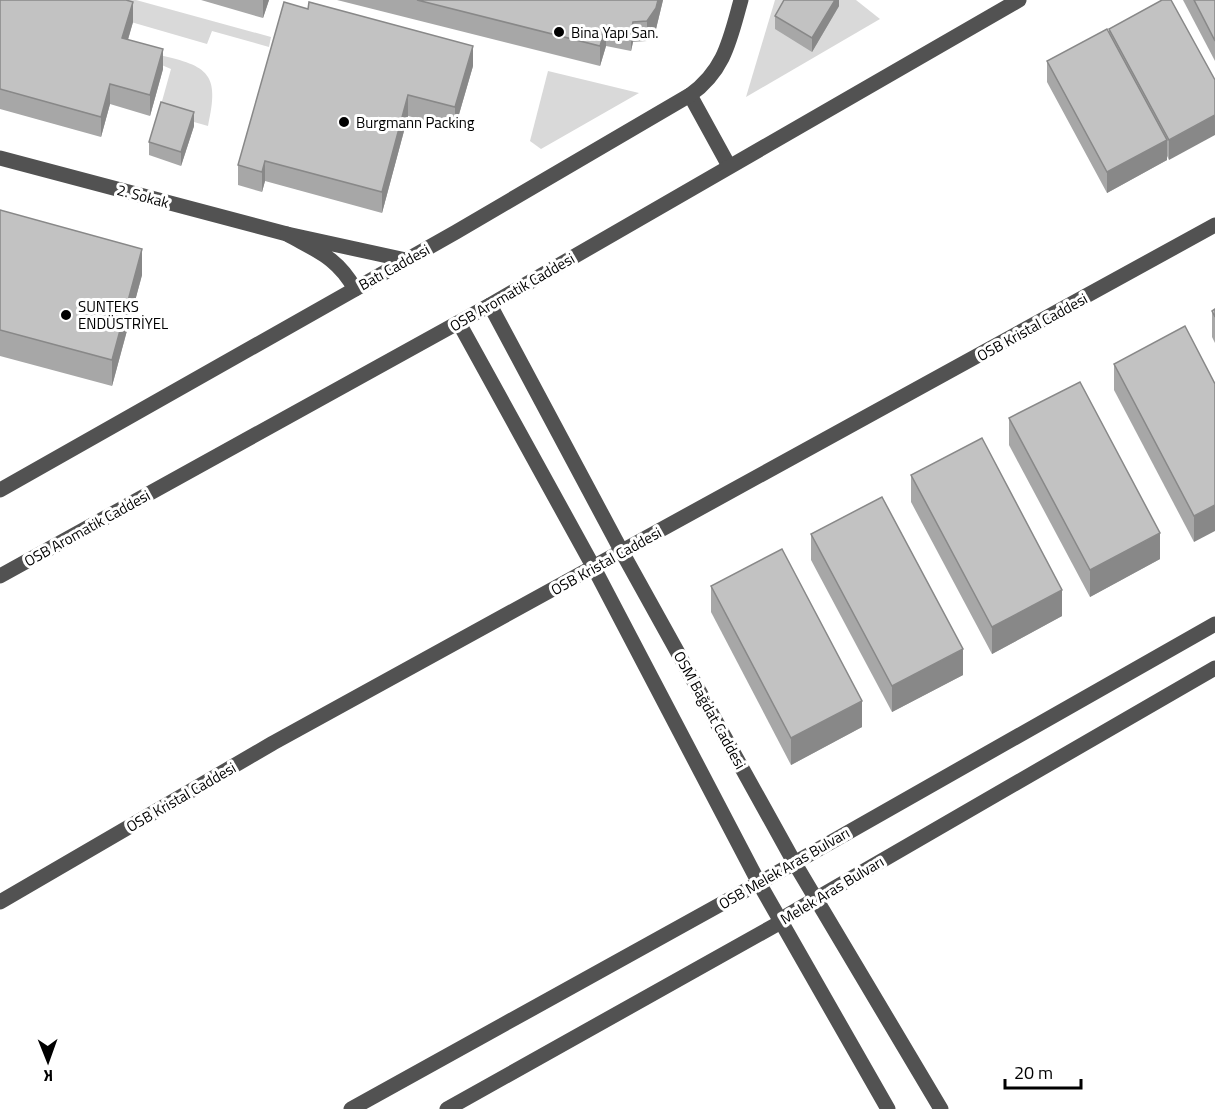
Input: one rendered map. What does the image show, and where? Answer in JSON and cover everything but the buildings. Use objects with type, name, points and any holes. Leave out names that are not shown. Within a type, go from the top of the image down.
[{"type":"street","name":"Batı Caddesi","points":[[0,490],[406,260],[690,95],[711,78],[723,58],[741,0]]},
{"type":"street","name":"OSB Aromatik Caddesi","points":[[0,576],[459,323],[1019,0]]},
{"type":"street","points":[[690,95],[729,166]]},
{"type":"street","name":"2. Sokak","points":[[0,158],[287,234],[406,260]]},
{"type":"street","name":"OSB Kristal Caddesi","points":[[0,902],[273,743],[1215,225]]},
{"type":"street","name":"2. Sokak","points":[[287,234],[336,262],[346,273],[355,289]]},
{"type":"street","name":"OSM Bağdat Caddesi","points":[[490,305],[622,552],[794,862],[941,1109]]},
{"type":"street","points":[[459,323],[594,568],[780,922],[888,1109]]},
{"type":"street","name":"OSB Melek Aras Bulvarı","points":[[351,1109],[759,883],[1215,624]]},
{"type":"street","name":"Melek Aras Bulvarı","points":[[447,1109],[780,922],[815,898],[1215,668]]},
{"type":"shaded area","points":[[55,0],[136,0],[271,37],[269,47],[212,31],[207,44]]},
{"type":"shaded area","points":[[775,0],[856,0],[880,19],[746,97]]},
{"type":"shaded area","points":[[159,55],[189,63],[207,75],[212,95],[208,126],[159,112],[171,69],[157,63]]},
{"type":"shaded area","points":[[548,71],[639,93],[541,149],[530,141]]},
{"type":"place","name":"Bina Yapı San.","points":[[559,32]]},
{"type":"place","name":"Burgmann Packing","points":[[344,122]]},
{"type":"place","name":"SUNTEKS ENDÜSTRİYEL","points":[[66,315]]}]
